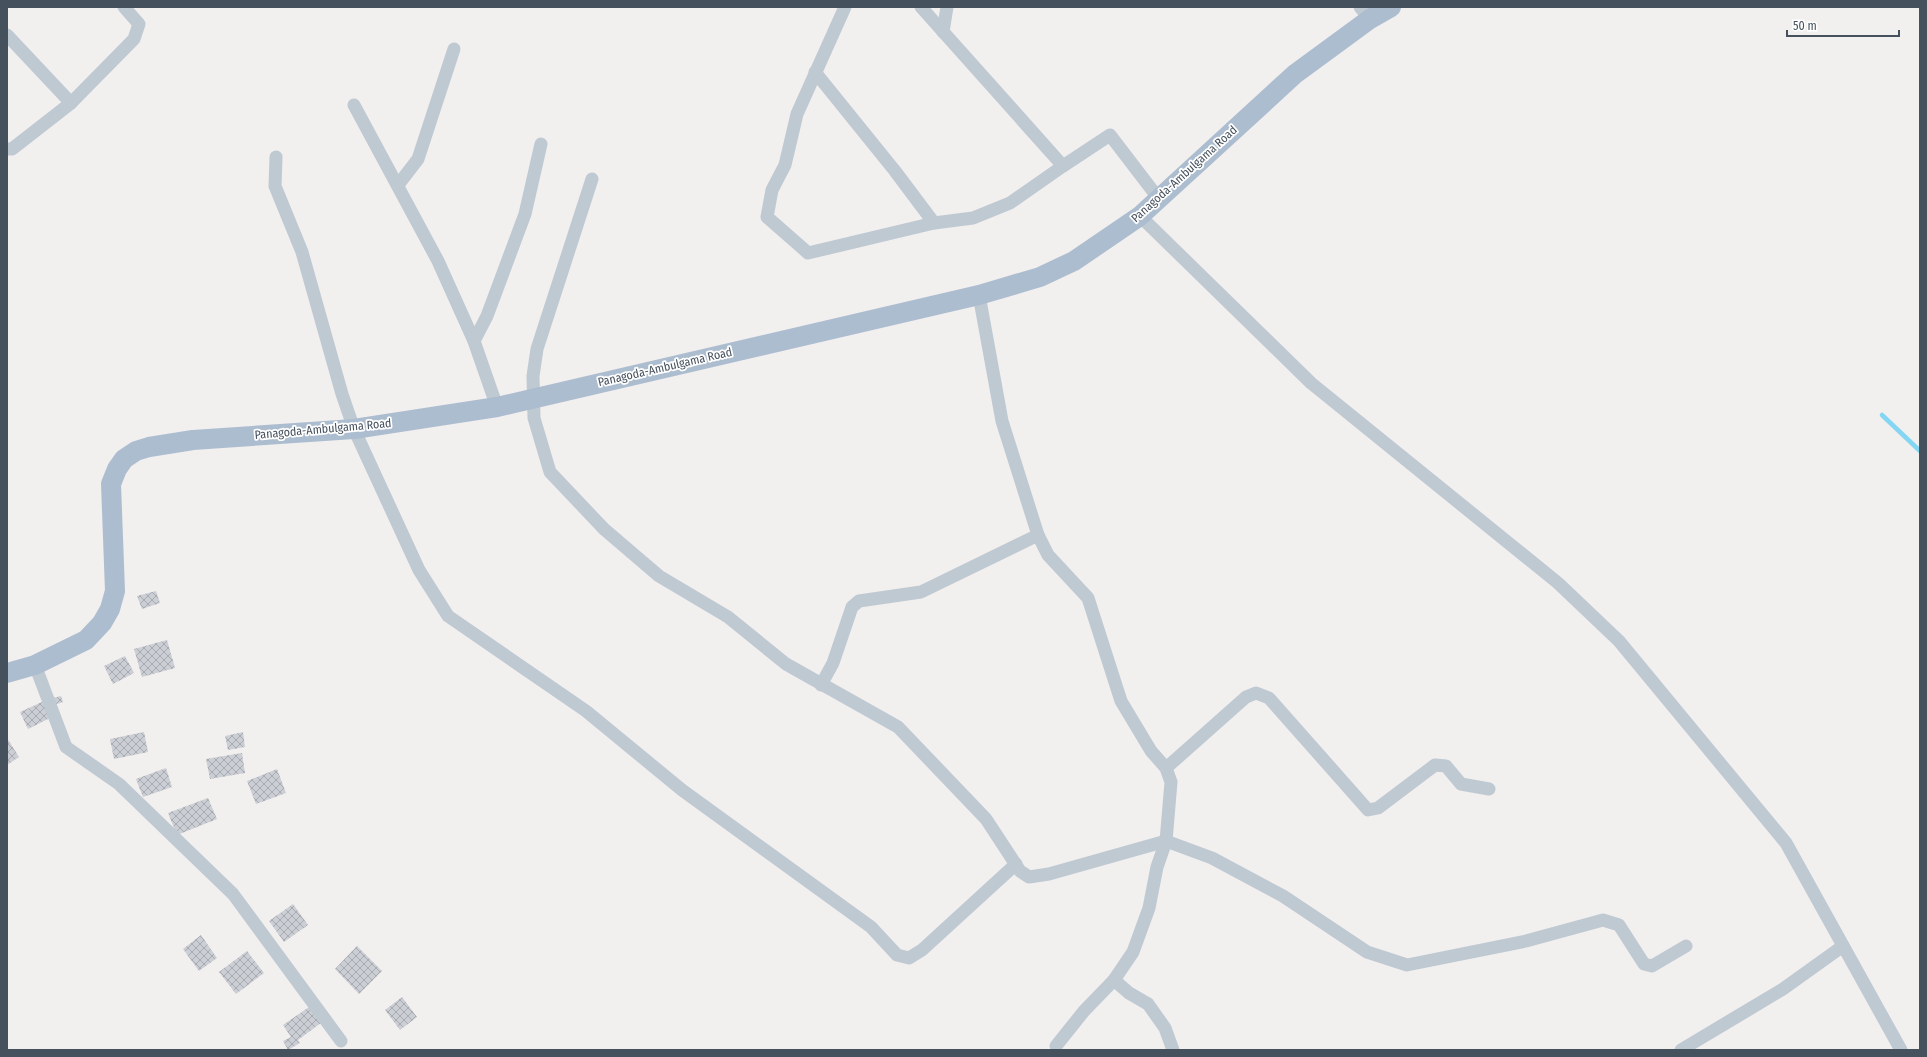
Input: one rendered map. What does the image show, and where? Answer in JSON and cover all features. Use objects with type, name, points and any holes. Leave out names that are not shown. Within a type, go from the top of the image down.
[{"type":"main road","name":"Panagoda-Ambulgama Road","points":[[7,673],[35,665],[86,640],[102,623],[110,609],[115,591],[111,484],[117,469],[124,459],[136,451],[193,440],[354,429],[497,407],[979,295],[1040,277],[1074,261],[1140,216],[1295,74],[1365,13],[1391,7]]},
{"type":"street","points":[[7,149],[12,149],[71,103],[134,39],[139,24],[124,7]]},
{"type":"street","points":[[845,7],[796,114],[785,165],[772,190],[767,217],[808,252],[934,223],[973,218],[1010,203],[1110,135],[1159,199]]},
{"type":"street","points":[[921,7],[1063,166]]},
{"type":"street","points":[[943,32],[947,7]]},
{"type":"street","points":[[7,35],[71,103]]},
{"type":"street","points":[[398,185],[418,159],[454,49]]},
{"type":"street","points":[[815,72],[934,223]]},
{"type":"street","points":[[354,105],[438,262],[474,341],[497,407]]},
{"type":"street","points":[[474,341],[487,316],[525,214],[541,144]]},
{"type":"street","points":[[276,157],[275,186],[302,252],[342,394],[354,429],[420,570],[448,616],[586,711],[682,790],[871,927],[897,955],[909,958],[922,950],[1016,864]]},
{"type":"street","points":[[592,179],[537,349],[532,398],[534,418],[550,472],[604,529],[659,576],[728,617],[786,664],[898,727],[986,819],[1020,871],[1029,877],[1049,874],[1166,840],[1212,858],[1283,896],[1367,952],[1407,965],[1526,941],[1603,920],[1619,925],[1644,964],[1652,966],[1686,946]]},
{"type":"street","points":[[1140,216],[1311,383],[1558,583],[1619,641],[1786,843],[1901,1050]]},
{"type":"street","points":[[979,295],[1002,421],[1038,534],[1048,555],[1088,598],[1120,701],[1151,751],[1166,768],[1171,782],[1166,840],[1158,867],[1149,908],[1132,952],[1114,980],[1084,1011],[1056,1046]]},
{"type":"street","points":[[821,685],[833,663],[852,607],[859,601],[921,592],[1038,534]]},
{"type":"street","points":[[35,665],[66,747],[119,784],[233,894],[341,1041]]},
{"type":"street","points":[[1166,768],[1246,697],[1256,693],[1269,698],[1368,810],[1378,808],[1435,765],[1446,766],[1461,784],[1489,789]]},
{"type":"street","points":[[1681,1050],[1783,989],[1843,946]]},
{"type":"street","points":[[1114,980],[1129,994],[1148,1004],[1165,1028],[1173,1050]]},
{"type":"building","points":[[156,591],[160,603],[142,609],[137,596]]},
{"type":"building","points":[[167,640],[175,668],[142,677],[134,649]]},
{"type":"building","points":[[125,656],[134,673],[113,684],[104,666]]},
{"type":"building","points":[[61,696],[63,702],[51,706],[49,699]]},
{"type":"building","points":[[44,701],[52,717],[28,729],[20,712]]},
{"type":"building","points":[[144,732],[148,752],[114,759],[110,739]]},
{"type":"building","points":[[243,732],[245,747],[228,750],[225,736]]},
{"type":"building","points":[[7,738],[19,757],[7,765]]},
{"type":"building","points":[[242,753],[245,773],[210,779],[206,759]]},
{"type":"building","points":[[166,768],[172,787],[143,797],[136,779]]},
{"type":"building","points":[[277,769],[286,793],[256,804],[247,781]]},
{"type":"building","points":[[208,798],[217,819],[177,835],[168,813]]},
{"type":"building","points":[[293,904],[308,925],[284,942],[269,921]]},
{"type":"building","points":[[201,935],[217,958],[199,971],[183,949]]},
{"type":"building","points":[[357,946],[382,971],[359,994],[335,969]]},
{"type":"building","points":[[247,951],[264,973],[236,994],[219,972]]},
{"type":"building","points":[[402,997],[417,1017],[400,1030],[385,1010]]},
{"type":"building","points":[[309,1007],[321,1023],[298,1040],[300,1043],[288,1050],[283,1041],[291,1037],[283,1025]]},
{"type":"waterway","points":[[1882,415],[1920,451]]}]
